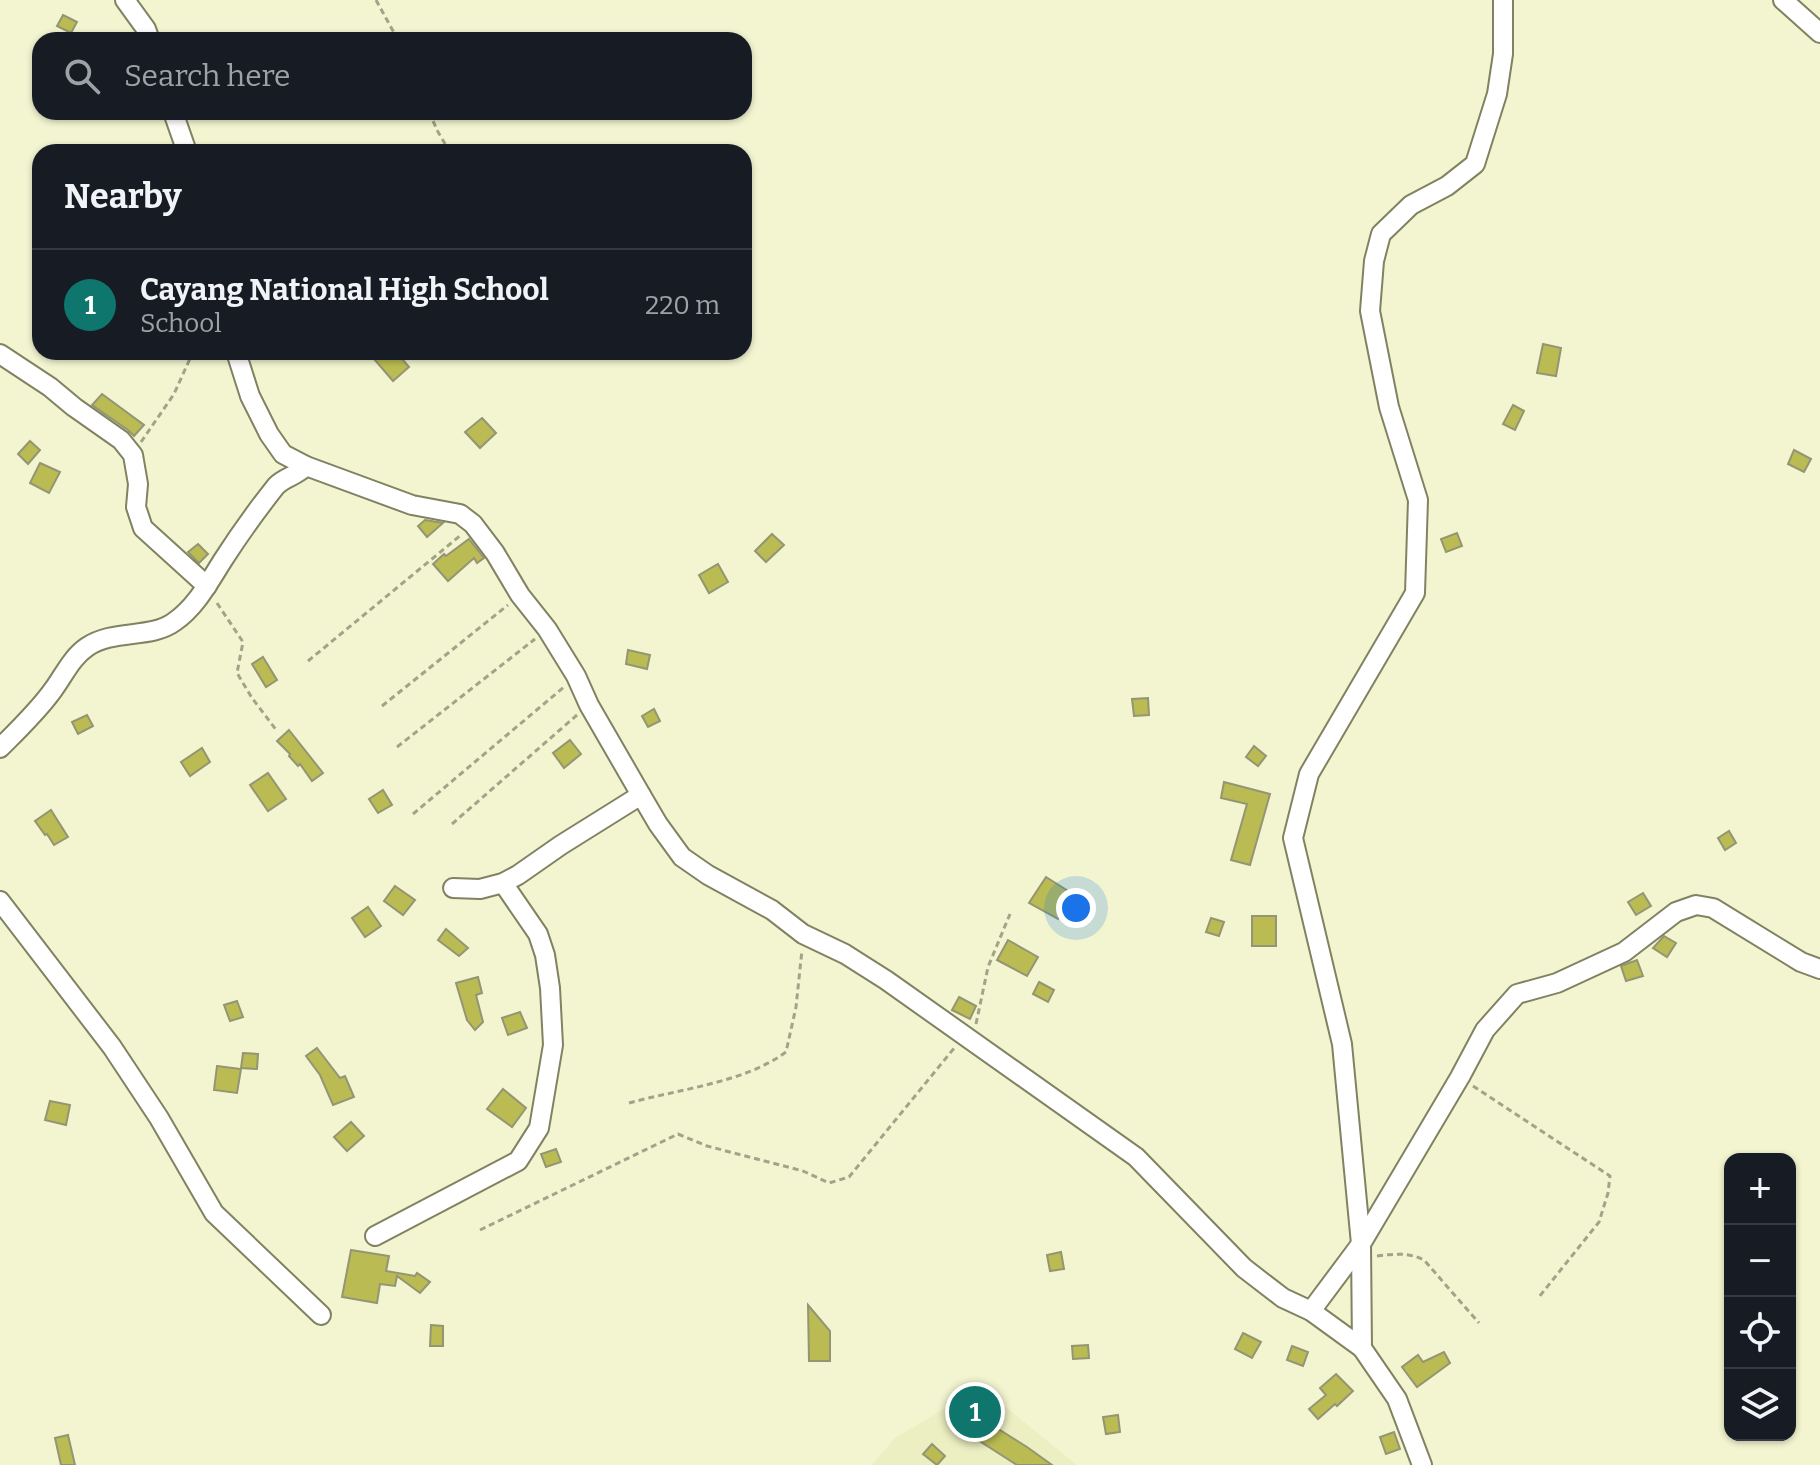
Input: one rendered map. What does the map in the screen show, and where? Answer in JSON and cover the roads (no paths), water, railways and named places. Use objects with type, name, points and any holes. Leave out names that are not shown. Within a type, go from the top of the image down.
[{"type":"street","points":[[125,0],[147,32]]},
{"type":"street","points":[[1362,1348],[1360,1251],[1342,1044],[1293,838],[1309,774],[1415,593],[1418,500],[1389,407],[1370,311],[1374,261],[1381,234],[1411,205],[1447,186],[1475,164],[1497,94],[1503,54],[1503,0]]},
{"type":"street","points":[[1783,0],[1820,33]]},
{"type":"street","points":[[176,120],[184,144]]},
{"type":"street","points":[[0,354],[121,440],[133,455],[138,484],[136,507],[143,528],[207,586]]},
{"type":"street","points":[[239,360],[250,396],[283,454],[306,466],[412,505],[460,514],[473,524],[520,595],[547,629],[658,824],[682,857],[772,910],[803,934],[845,954],[886,980],[1136,1157],[1244,1268],[1283,1298],[1311,1311],[1362,1348],[1397,1399],[1422,1465]]},
{"type":"street","points":[[0,748],[44,701],[86,647],[102,639],[172,624],[194,604],[251,518],[280,482],[300,474],[306,466]]},
{"type":"street","points":[[453,888],[480,889],[503,883],[641,795]]},
{"type":"street","points":[[375,1236],[518,1161],[539,1128],[553,1045],[550,988],[538,934],[503,883]]},
{"type":"street","points":[[0,901],[112,1047],[159,1118],[214,1213],[321,1315]]},
{"type":"street","points":[[1311,1311],[1360,1251],[1485,1030],[1517,994],[1557,983],[1624,952],[1676,912],[1696,905],[1713,908],[1801,962],[1820,969]]},
{"type":"place","name":"Cayang National High School","points":[[975,1412]]}]
